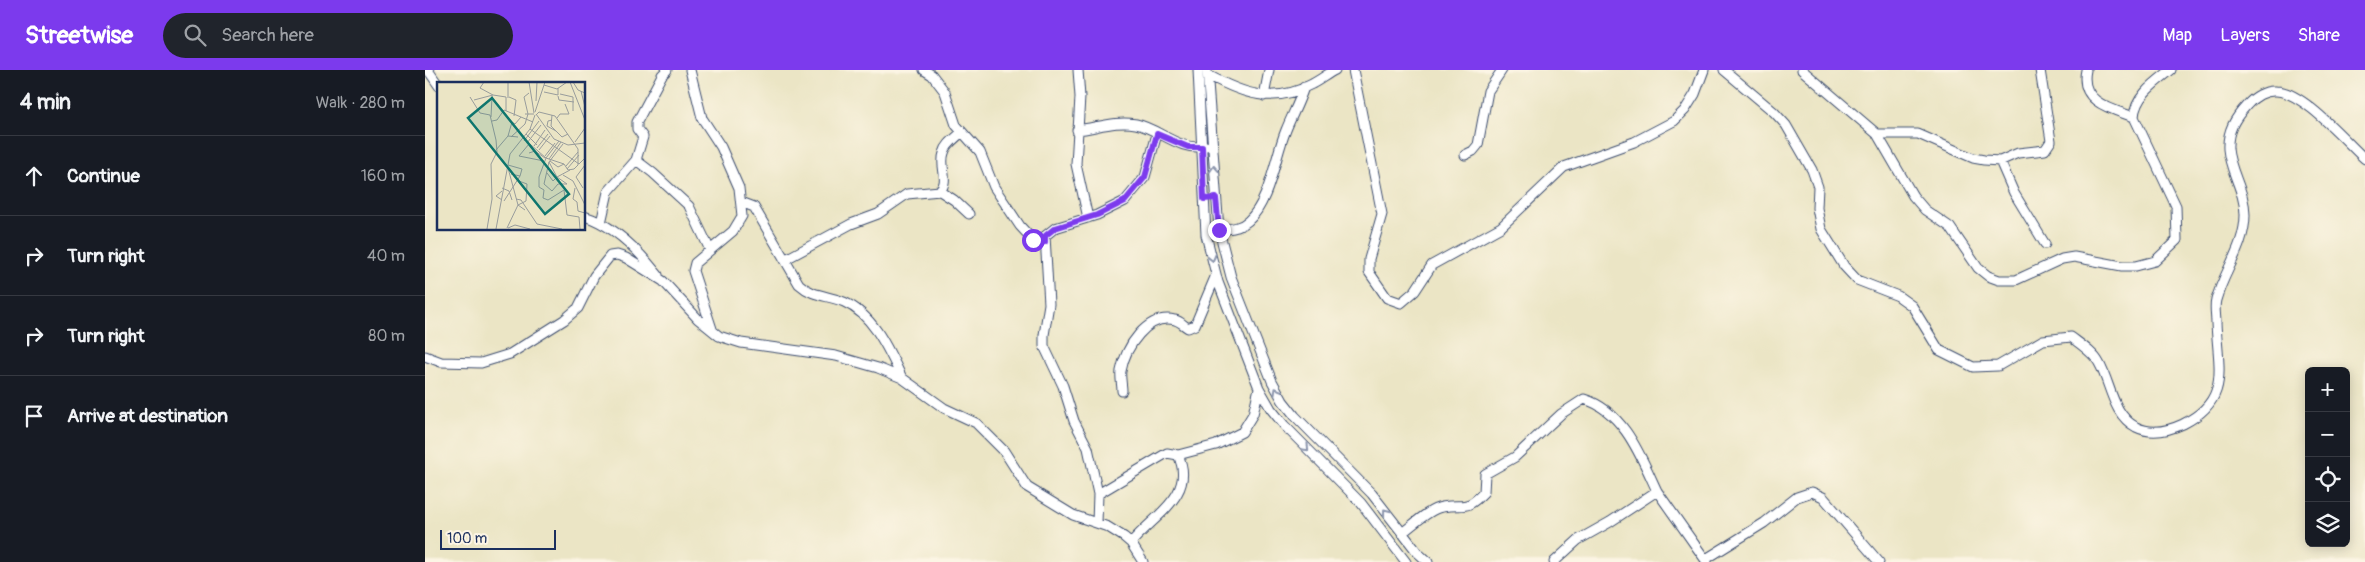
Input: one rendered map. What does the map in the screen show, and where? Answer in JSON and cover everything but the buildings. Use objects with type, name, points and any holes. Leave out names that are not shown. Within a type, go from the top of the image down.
[{"type":"street","points":[[428,70],[437,83]]},
{"type":"street","points":[[601,223],[608,192],[636,160],[643,137],[637,129],[637,122],[662,75],[667,70]]},
{"type":"street","points":[[690,70],[702,118],[721,147],[739,188],[741,202],[742,216],[733,231],[695,263],[693,271],[711,329]]},
{"type":"street","points":[[924,70],[932,75],[945,92],[956,125],[980,152],[994,187],[1020,226],[1033,240],[1045,242]]},
{"type":"street","points":[[1078,70],[1081,97],[1077,130],[1076,164],[1088,218]]},
{"type":"street","points":[[1197,70],[1206,235],[1216,275],[1259,388],[1271,409],[1284,425],[1361,503],[1406,562]]},
{"type":"street","points":[[1264,96],[1269,70]]},
{"type":"street","points":[[1207,72],[1253,95],[1264,96],[1278,95],[1303,88],[1323,73],[1335,70]]},
{"type":"street","points":[[1353,70],[1382,214],[1369,259],[1369,272],[1387,298],[1401,302],[1415,291],[1432,265],[1501,227],[1564,167],[1634,142],[1674,121],[1685,110],[1695,94],[1704,70]]},
{"type":"street","points":[[1465,155],[1473,151],[1478,145],[1487,91],[1502,70]]},
{"type":"street","points":[[1724,70],[1774,112],[1786,125],[1812,170],[1818,187],[1817,208],[1821,230],[1843,266],[1857,280],[1898,296],[1912,306],[1939,350],[1973,367],[1998,366],[2043,340],[2071,337],[2099,361],[2117,407],[2124,418],[2134,426],[2156,432],[2174,428],[2196,416],[2207,408],[2219,390],[2216,301],[2239,248],[2245,216],[2242,191],[2231,163],[2228,148],[2233,122],[2251,100],[2264,92],[2277,90],[2299,100],[2365,159]]},
{"type":"street","points":[[1803,70],[1877,134],[1913,196],[1925,210],[1950,227],[1978,268],[1988,276],[1999,280],[2015,280],[2062,259],[2074,257],[2121,266],[2136,266],[2155,261],[2177,240],[2176,206],[2134,117],[2134,108],[2139,99],[2171,70]]},
{"type":"street","points":[[1877,134],[1918,134],[1973,158],[2000,160],[2018,153],[2045,150],[2049,144],[2040,70]]},
{"type":"street","points":[[2086,70],[2085,79],[2089,95],[2103,106],[2134,117]]},
{"type":"street","points":[[1207,72],[1219,230],[1231,277],[1272,381],[1283,401],[1295,416],[1372,494],[1402,533],[1428,562]]},
{"type":"street","points":[[1219,230],[1240,227],[1250,220],[1270,181],[1286,130],[1299,104],[1303,88]]},
{"type":"street","points":[[1077,130],[1125,123],[1136,124],[1188,147],[1213,145]]},
{"type":"street","points":[[940,191],[944,187],[945,179],[942,163],[943,153],[962,132]]},
{"type":"street","points":[[1097,523],[1097,494],[1088,448],[1074,421],[1063,386],[1045,346],[1044,335],[1049,304],[1045,236],[1055,228],[1114,208],[1125,201],[1145,177],[1157,134]]},
{"type":"street","points":[[636,160],[689,206],[710,250]]},
{"type":"street","points":[[2000,160],[2014,193],[2045,244]]},
{"type":"street","points":[[786,259],[851,224],[878,214],[907,194],[940,191],[954,200],[969,214]]},
{"type":"street","points":[[1204,199],[1216,198]]},
{"type":"street","points":[[741,202],[754,207],[799,284],[804,289],[812,294],[845,303],[866,318],[883,339],[902,378]]},
{"type":"street","points":[[585,216],[601,223],[629,244],[698,319],[719,336],[741,343],[836,356],[878,368],[902,378],[944,408],[976,423],[1004,451],[1027,487],[1073,514],[1097,523],[1124,537],[1131,543],[1143,562]]},
{"type":"street","points":[[425,356],[441,362],[481,363],[510,354],[564,320],[578,308],[594,276],[610,256],[617,255],[626,258],[663,281]]},
{"type":"street","points":[[1122,391],[1121,372],[1128,351],[1146,326],[1159,320],[1168,319],[1179,321],[1188,328],[1195,326],[1216,275]]},
{"type":"street","points":[[1097,494],[1143,469],[1160,456],[1170,453],[1178,455],[1216,445],[1242,432],[1253,414],[1259,388]]},
{"type":"street","points":[[1402,533],[1441,507],[1464,507],[1475,502],[1485,492],[1485,474],[1515,457],[1561,414],[1584,398],[1591,400],[1613,417],[1633,440],[1657,491],[1706,561],[1797,498],[1812,492],[1823,497],[1877,561]]},
{"type":"street","points":[[1131,543],[1177,496],[1183,478],[1182,463],[1178,455]]},
{"type":"street","points":[[1333,475],[1343,464]]},
{"type":"street","points":[[1554,562],[1577,540],[1610,522],[1657,491]]},
{"type":"route","points":[[1033,240],[1045,242],[1045,236],[1055,228],[1097,215],[1125,201],[1145,177],[1157,134],[1188,147],[1202,147],[1204,199],[1216,198],[1219,230]]}]
